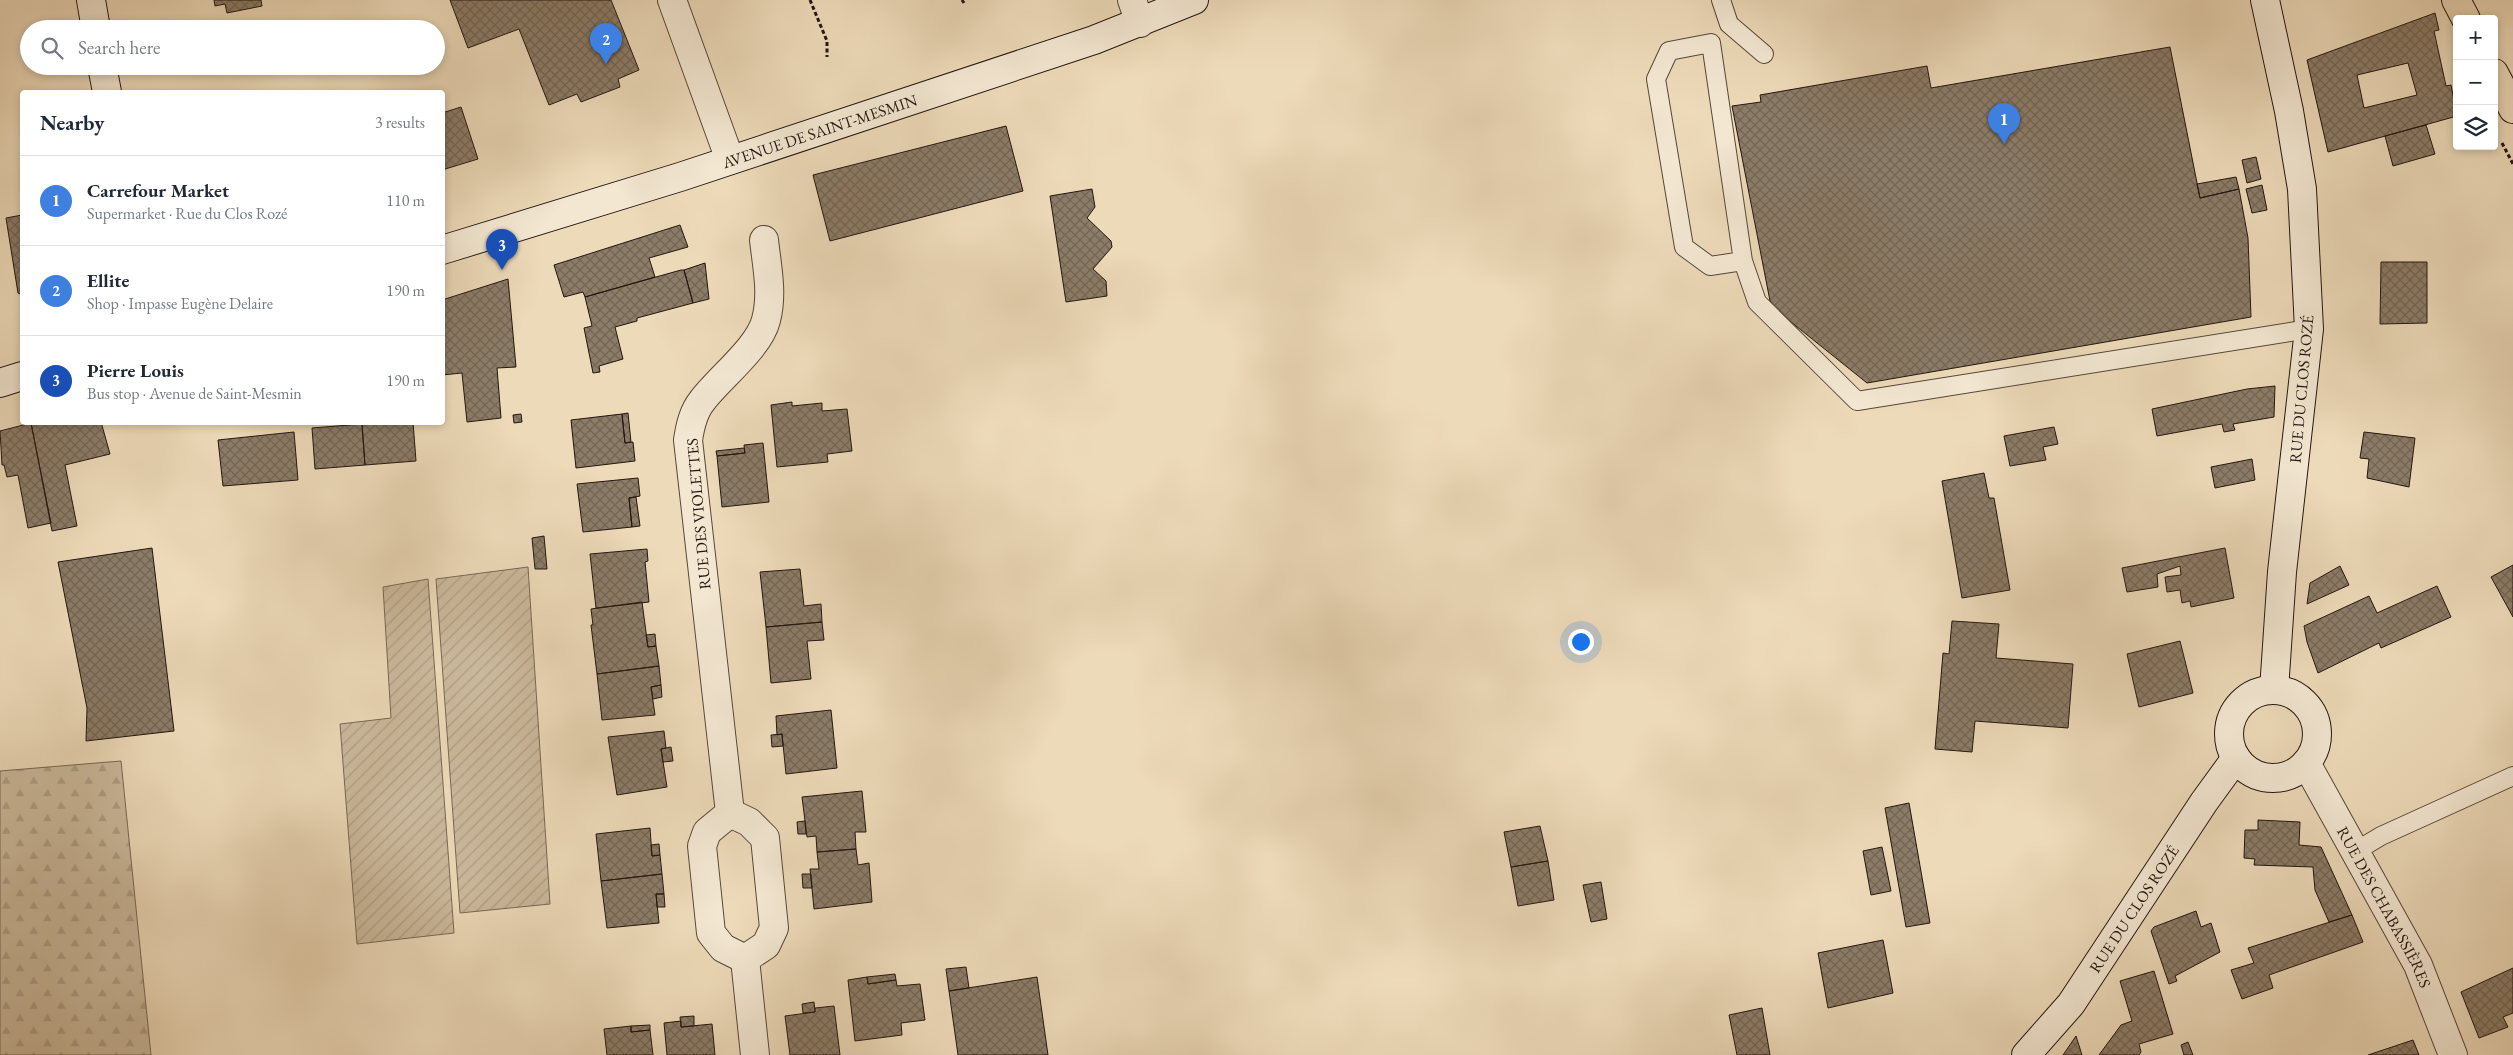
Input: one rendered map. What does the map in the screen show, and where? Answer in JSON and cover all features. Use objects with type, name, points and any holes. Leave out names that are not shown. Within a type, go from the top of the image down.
[{"type":"main road","points":[[2456,0],[2464,15]]},
{"type":"main road","points":[[2498,81],[2513,109]]},
{"type":"street","points":[[91,0],[94,20]]},
{"type":"street","points":[[672,0],[730,160]]},
{"type":"street","name":"AVENUE DE SAINT-MESMIN","points":[[445,249],[730,160],[1136,11],[1194,0]]},
{"type":"street","name":"RUE DU CLOS ROZÉ","points":[[2266,0],[2290,110],[2302,189],[2308,329],[2282,572],[2274,690]]},
{"type":"street","points":[[104,75],[107,90]]},
{"type":"street","name":"RUE DES VIOLETTES","points":[[730,813],[688,440],[692,421],[701,402],[751,346],[766,322],[770,289],[764,240]]},
{"type":"street","points":[[0,383],[20,377]]},
{"type":"street","points":[[2274,690],[2288,693],[2303,702],[2313,715],[2317,730],[2315,746],[2306,763],[2295,772],[2269,778],[2254,774],[2243,767],[2230,745],[2229,730],[2233,716],[2243,702],[2257,693],[2274,690]]},
{"type":"street","name":"RUE DU CLOS ROZÉ","points":[[2026,1055],[2071,1004],[2204,802],[2236,758]]},
{"type":"street","name":"RUE DES CHABASSIÈRES","points":[[2306,763],[2418,965],[2453,1055]]},
{"type":"street","points":[[730,813],[749,822],[765,838],[774,928],[766,945],[745,959],[723,948],[711,933],[702,846],[707,832],[730,813]]},
{"type":"street","points":[[745,959],[755,1055]]},
{"type":"lane","points":[[1721,0],[1729,24],[1764,54]]},
{"type":"lane","points":[[1743,261],[1710,266],[1684,248],[1656,79],[1669,50],[1711,43],[1743,261],[1757,302],[1857,401],[2308,329]]},
{"type":"lane","points":[[2356,851],[2381,836],[2513,776]]},
{"type":"path","points":[[810,0],[826,41],[827,57]]},
{"type":"path","points":[[2499,138],[2513,164]]},
{"type":"green space","points":[[528,567],[550,904],[460,913],[436,579]]},
{"type":"green space","points":[[428,579],[454,933],[357,944],[340,724],[391,718],[383,587]]},
{"type":"green space","points":[[121,761],[151,1055],[0,1055],[0,771]]},
{"type":"building","points":[[214,0],[261,0],[262,6],[227,13],[225,4],[215,6]]},
{"type":"building","points":[[450,0],[611,0],[639,70],[618,79],[620,87],[581,102],[577,94],[549,105],[519,29],[468,48]]},
{"type":"building","points":[[2435,13],[2439,30],[2434,31],[2446,86],[2451,85],[2453,117],[2328,152],[2307,60]],"holes":[[[2408,63],[2417,95],[2364,108],[2357,75]]]},
{"type":"building","points":[[2170,47],[2200,198],[2239,189],[2248,238],[2251,317],[1867,383],[1771,306],[1732,106],[1761,102],[1760,95],[1927,66],[1931,88]]},
{"type":"building","points":[[461,107],[478,159],[445,169],[445,112]]},
{"type":"building","points":[[2426,125],[2435,154],[2393,166],[2385,136]]},
{"type":"building","points":[[1006,126],[1023,191],[830,241],[813,175]]},
{"type":"building","points":[[2256,157],[2261,179],[2247,183],[2242,160]]},
{"type":"building","points":[[2236,177],[2239,189],[2200,198],[2197,184]]},
{"type":"building","points":[[2262,185],[2267,210],[2252,213],[2246,189]]},
{"type":"building","points":[[1092,189],[1095,207],[1087,218],[1111,241],[1112,247],[1093,269],[1106,281],[1107,296],[1066,302],[1050,196]]},
{"type":"building","points":[[20,215],[20,294],[18,293],[6,218]]},
{"type":"building","points":[[680,225],[688,247],[649,258],[655,277],[585,297],[583,292],[564,297],[554,265]]},
{"type":"building","points":[[2381,262],[2427,262],[2427,323],[2380,324]]},
{"type":"building","points":[[705,263],[709,299],[693,303],[684,270]]},
{"type":"building","points":[[684,270],[693,303],[637,318],[637,321],[615,327],[623,359],[599,366],[600,372],[593,373],[584,328],[592,326],[585,297]]},
{"type":"building","points":[[508,279],[516,367],[497,368],[501,418],[467,422],[462,373],[445,375],[445,299]]},
{"type":"building","points":[[2275,386],[2274,417],[2233,424],[2235,430],[2224,432],[2222,424],[2157,436],[2152,409],[2247,389]]},
{"type":"building","points":[[792,402],[792,406],[822,403],[822,411],[847,409],[852,451],[827,454],[828,462],[777,467],[771,405]]},
{"type":"building","points":[[628,413],[631,442],[625,443],[622,414]]},
{"type":"building","points":[[521,414],[522,422],[514,423],[513,415]]},
{"type":"building","points":[[622,414],[625,443],[633,442],[635,461],[576,468],[571,420]]},
{"type":"building","points":[[23,425],[31,425],[51,523],[28,528],[18,475],[7,477],[4,465],[2,465],[0,431]]},
{"type":"building","points":[[31,425],[102,425],[110,454],[65,465],[77,526],[52,531]]},
{"type":"building","points":[[362,425],[413,425],[416,461],[365,465]]},
{"type":"building","points":[[362,425],[365,465],[315,469],[312,428]]},
{"type":"building","points":[[2054,427],[2058,444],[2043,447],[2046,460],[2010,466],[2004,436]]},
{"type":"building","points":[[294,432],[298,480],[223,486],[218,440]]},
{"type":"building","points":[[2364,432],[2415,438],[2409,487],[2367,478],[2369,459],[2360,458]]},
{"type":"building","points":[[763,443],[769,502],[722,507],[717,456],[745,453],[744,445]]},
{"type":"building","points":[[744,448],[745,453],[717,456],[716,451]]},
{"type":"building","points":[[2252,459],[2255,480],[2215,488],[2211,467]]},
{"type":"building","points":[[1984,473],[1989,498],[1994,498],[2010,590],[1962,598],[1942,481]]},
{"type":"building","points":[[638,478],[640,496],[629,498],[632,527],[583,532],[577,484]]},
{"type":"building","points":[[636,497],[640,526],[632,527],[629,498]]},
{"type":"building","points":[[544,536],[547,569],[535,569],[532,538]]},
{"type":"building","points":[[152,548],[174,731],[86,741],[87,708],[58,562]]},
{"type":"building","points":[[2225,548],[2234,598],[2191,607],[2190,601],[2182,603],[2180,590],[2167,592],[2165,577],[2181,575],[2180,566],[2157,574],[2158,587],[2127,592],[2122,568]]},
{"type":"building","points":[[647,549],[648,561],[645,562],[649,602],[596,608],[590,554]]},
{"type":"building","points":[[2513,565],[2513,617],[2491,577]]},
{"type":"building","points":[[2340,566],[2349,585],[2307,604],[2310,583]]},
{"type":"building","points":[[800,569],[804,606],[821,604],[822,622],[766,627],[760,572]]},
{"type":"building","points":[[2437,586],[2451,617],[2381,648],[2379,643],[2318,673],[2307,642],[2304,626],[2369,596],[2377,613]]},
{"type":"building","points":[[642,602],[648,647],[656,646],[659,666],[597,674],[591,609]]},
{"type":"building","points":[[1952,621],[1999,624],[1996,658],[2073,664],[2068,728],[1975,721],[1972,752],[1935,749],[1943,653],[1949,654]]},
{"type":"building","points":[[822,622],[824,640],[807,641],[811,679],[771,683],[766,627]]},
{"type":"building","points":[[655,634],[656,646],[648,647],[646,635]]},
{"type":"building","points":[[2180,641],[2193,693],[2139,707],[2127,654]]},
{"type":"building","points":[[659,666],[661,685],[651,687],[655,715],[602,720],[597,674]]},
{"type":"building","points":[[661,685],[662,697],[653,699],[651,687]]},
{"type":"building","points":[[831,710],[837,768],[786,774],[782,734],[777,735],[776,716]]},
{"type":"building","points":[[664,731],[666,748],[661,749],[667,787],[617,795],[608,737]]},
{"type":"building","points":[[782,734],[783,746],[772,747],[771,735]]},
{"type":"building","points":[[671,747],[673,761],[663,762],[661,749]]},
{"type":"building","points":[[862,791],[866,832],[855,832],[856,849],[817,852],[816,836],[807,837],[802,797]]},
{"type":"building","points":[[1909,803],[1930,923],[1906,927],[1885,808]]},
{"type":"building","points":[[2258,820],[2300,822],[2299,845],[2321,847],[2352,915],[2329,922],[2315,890],[2313,867],[2254,865],[2255,859],[2244,858],[2245,830],[2258,830]]},
{"type":"building","points":[[805,821],[806,834],[798,834],[797,822]]},
{"type":"building","points":[[1540,826],[1548,861],[1511,867],[1504,832]]},
{"type":"building","points":[[650,828],[652,856],[660,855],[662,874],[601,881],[596,834]]},
{"type":"building","points":[[659,844],[660,855],[652,856],[651,845]]},
{"type":"building","points":[[1882,847],[1891,891],[1871,895],[1863,851]]},
{"type":"building","points":[[856,849],[858,865],[869,863],[872,902],[814,909],[810,869],[819,869],[817,852]]},
{"type":"building","points":[[1548,861],[1554,900],[1518,906],[1511,867]]},
{"type":"building","points":[[662,874],[664,894],[656,894],[659,923],[607,928],[601,881]]},
{"type":"building","points":[[802,874],[811,874],[812,888],[803,888]]},
{"type":"building","points":[[1601,882],[1607,919],[1591,922],[1583,885]]},
{"type":"building","points":[[656,894],[664,894],[665,907],[657,907]]},
{"type":"building","points":[[2196,911],[2201,927],[2211,923],[2220,952],[2175,976],[2177,981],[2169,984],[2151,931],[2154,927]]},
{"type":"building","points":[[2352,915],[2363,942],[2269,975],[2273,988],[2242,999],[2231,970],[2254,963],[2248,948]]},
{"type":"building","points":[[1883,940],[1893,993],[1828,1008],[1818,953]]},
{"type":"building","points":[[966,967],[969,988],[949,991],[946,969]]},
{"type":"building","points":[[2513,968],[2513,1013],[2503,1017],[2508,1027],[2479,1038],[2461,992]]},
{"type":"building","points":[[2154,971],[2173,1034],[2139,1044],[2141,1052],[2139,1055],[2099,1055],[2121,1025],[2132,1021],[2120,981]]},
{"type":"building","points":[[895,974],[896,980],[868,984],[867,977]]},
{"type":"building","points":[[867,977],[868,984],[896,980],[897,986],[920,984],[925,1020],[901,1023],[902,1035],[855,1041],[848,980]]},
{"type":"building","points":[[1037,977],[1048,1055],[958,1055],[949,991]]},
{"type":"building","points":[[814,1002],[815,1012],[803,1013],[802,1004]]},
{"type":"building","points":[[834,1006],[840,1055],[790,1055],[785,1016],[815,1012],[815,1008]]},
{"type":"building","points":[[1762,1008],[1770,1055],[1737,1055],[1729,1015]]},
{"type":"building","points":[[694,1016],[694,1026],[681,1027],[680,1017]]},
{"type":"building","points":[[681,1021],[681,1027],[712,1024],[715,1055],[667,1055],[664,1023]]},
{"type":"building","points":[[650,1025],[650,1030],[631,1032],[631,1026]]},
{"type":"building","points":[[631,1026],[631,1032],[650,1030],[653,1055],[607,1055],[604,1029]]},
{"type":"building","points":[[2076,1036],[2082,1055],[2063,1055]]},
{"type":"building","points":[[2413,1040],[2419,1055],[2368,1055]]},
{"type":"building","points":[[2188,1042],[2193,1055],[2184,1055],[2181,1045]]},
{"type":"place","name":"Ellite","points":[[606,64]]},
{"type":"place","name":"Carrefour Market","points":[[2004,144]]},
{"type":"place","name":"Pierre Louis","points":[[502,270]]}]
